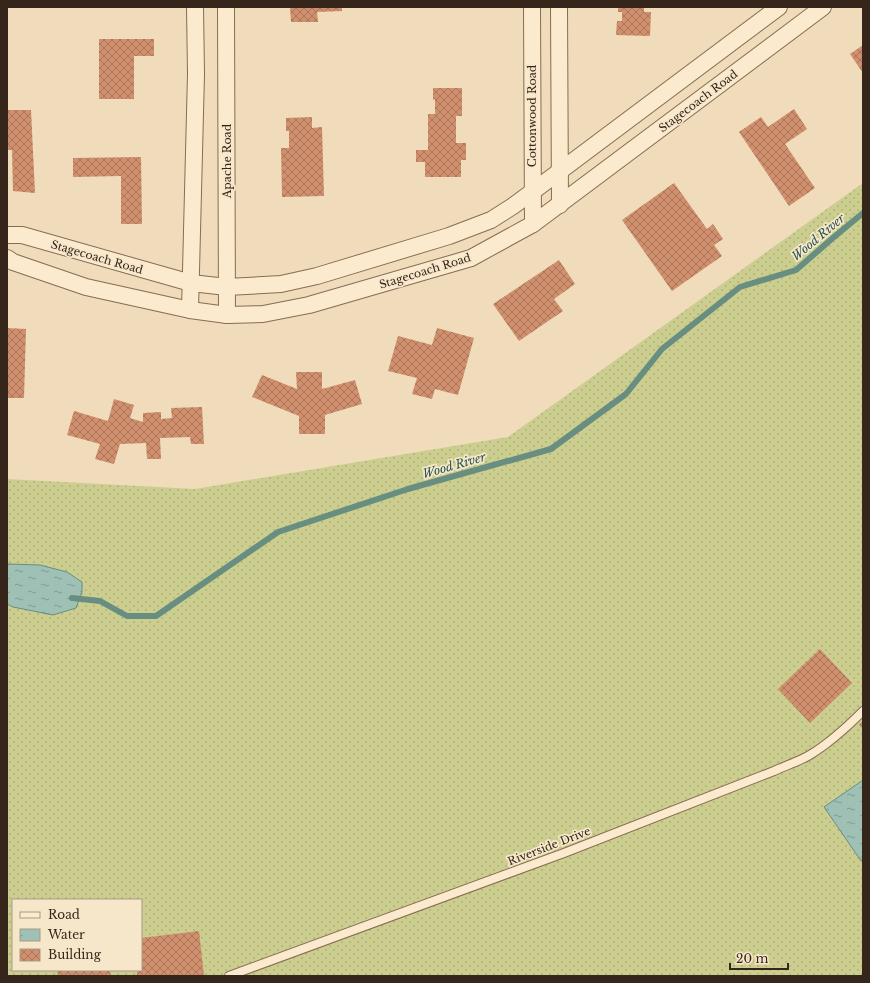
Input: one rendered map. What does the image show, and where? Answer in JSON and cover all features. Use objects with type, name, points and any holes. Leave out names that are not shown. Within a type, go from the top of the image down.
[{"type":"street","points":[[190,310],[196,74],[195,7]]},
{"type":"street","name":"Apache Road","points":[[226,7],[227,315]]},
{"type":"street","name":"Cottonwood Road","points":[[532,7],[533,224]]},
{"type":"street","points":[[559,7],[560,205]]},
{"type":"street","name":"Stagecoach Road","points":[[7,235],[22,235],[191,283],[227,287],[281,284],[317,276],[449,236],[491,220],[532,192],[779,7]]},
{"type":"street","name":"Stagecoach Road","points":[[7,258],[13,262],[86,287],[190,310],[227,315],[264,314],[308,305],[471,258],[533,224],[560,205],[823,7]]},
{"type":"lane","name":"Riverside Drive","points":[[229,976],[556,856],[774,771],[807,757],[827,744],[863,711]]},
{"type":"green space","points":[[863,183],[863,976],[7,976],[7,479],[195,489],[508,437]]},
{"type":"water","points":[[7,564],[40,565],[67,572],[82,582],[82,592],[76,608],[53,615],[13,607],[7,604]]},
{"type":"water","points":[[863,780],[863,859],[861,861],[824,807]]},
{"type":"building","points":[[290,7],[342,7],[342,11],[317,12],[318,22],[291,22]]},
{"type":"building","points":[[618,7],[644,7],[644,12],[651,12],[650,36],[616,35],[617,21],[622,21],[622,12],[618,12]]},
{"type":"building","points":[[99,39],[154,39],[154,56],[134,56],[134,99],[99,99]]},
{"type":"building","points":[[863,45],[863,73],[850,54]]},
{"type":"building","points":[[433,88],[462,88],[462,116],[456,116],[456,143],[466,143],[466,160],[461,160],[461,177],[425,177],[425,162],[416,162],[416,150],[428,150],[428,114],[435,114]]},
{"type":"building","points":[[794,109],[807,129],[785,144],[815,188],[789,206],[739,132],[761,117],[768,127]]},
{"type":"building","points":[[7,110],[31,110],[35,193],[13,191],[12,150],[7,150]]},
{"type":"building","points":[[312,117],[312,128],[322,127],[324,196],[282,197],[281,148],[289,148],[289,131],[286,131],[286,118]]},
{"type":"building","points":[[141,157],[142,224],[121,224],[121,176],[73,177],[73,158]]},
{"type":"building","points":[[674,183],[707,229],[713,224],[723,239],[714,245],[722,256],[672,291],[622,220]]},
{"type":"building","points":[[559,260],[575,284],[554,299],[563,311],[519,341],[493,304]]},
{"type":"building","points":[[7,328],[26,329],[24,398],[7,398]]},
{"type":"building","points":[[437,328],[474,338],[458,395],[435,389],[432,399],[412,394],[417,378],[388,371],[398,336],[432,345]]},
{"type":"building","points":[[296,372],[322,372],[322,389],[355,380],[362,404],[325,415],[325,434],[299,434],[299,416],[252,397],[262,375],[297,389]]},
{"type":"building","points":[[114,399],[134,405],[130,418],[143,422],[143,413],[161,412],[161,419],[172,418],[171,408],[202,407],[204,444],[191,444],[190,437],[160,438],[161,459],[147,459],[146,443],[120,444],[114,464],[95,459],[100,444],[67,435],[74,411],[108,421]]},
{"type":"building","points":[[820,649],[852,683],[810,723],[778,689]]},
{"type":"building","points":[[863,721],[863,729],[859,725]]},
{"type":"building","points":[[199,931],[204,976],[137,976],[137,971],[142,971],[142,938]]},
{"type":"building","points":[[57,971],[110,971],[111,976],[58,976]]},
{"type":"waterway","name":"Wood River","points":[[72,598],[100,601],[127,616],[156,616],[278,532],[408,489],[551,449],[626,394],[662,349],[740,287],[796,270],[863,213]]}]
